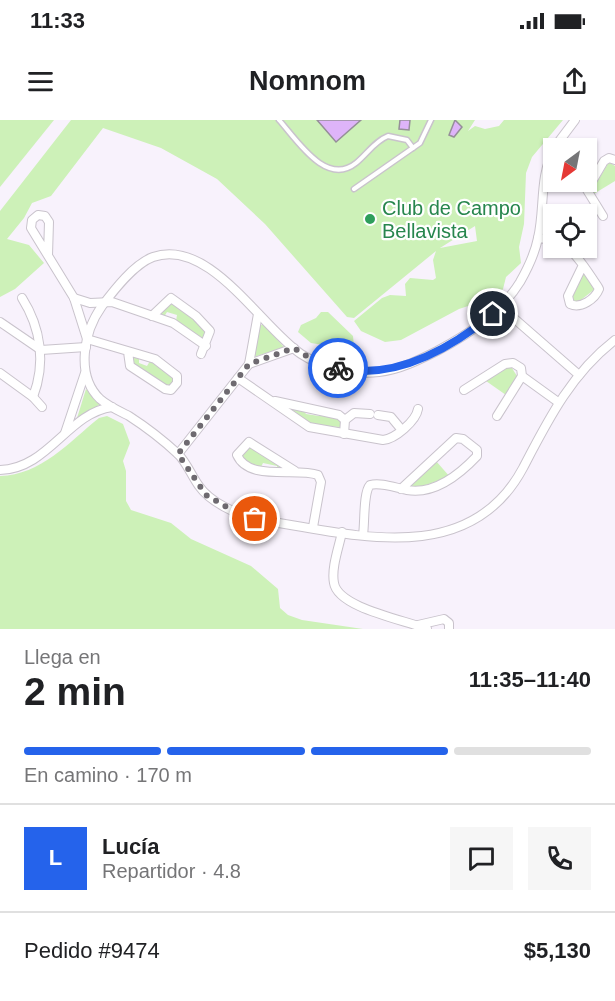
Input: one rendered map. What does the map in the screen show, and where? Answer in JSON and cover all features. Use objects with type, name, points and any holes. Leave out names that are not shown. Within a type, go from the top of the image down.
[{"type":"street","points":[[563,138],[575,120]]},
{"type":"street","points":[[597,171],[605,159],[615,160]]},
{"type":"street","points":[[86,343],[94,320],[105,302],[144,261],[160,255],[178,254],[194,259],[214,273],[294,348],[310,359],[332,367],[365,373],[384,371],[443,348],[476,328],[501,307],[528,267],[538,238],[543,182]]},
{"type":"street","points":[[588,192],[603,216]]},
{"type":"street","points":[[48,255],[49,222],[45,216],[38,215],[32,220],[31,228],[74,298],[86,343],[86,369],[76,406],[64,436]]},
{"type":"street","points":[[538,238],[543,239]]},
{"type":"street","points":[[577,258],[583,265],[599,291],[583,304],[575,306],[570,304],[568,296],[583,265]]},
{"type":"street","points":[[22,298],[34,321],[41,350],[40,375],[33,397]]},
{"type":"street","points":[[74,298],[90,303],[105,302],[180,326],[206,346]]},
{"type":"street","points":[[152,316],[167,300],[175,299],[209,329],[206,346],[201,354]]},
{"type":"street","points":[[501,307],[579,375]]},
{"type":"street","points":[[178,454],[249,364],[258,314]]},
{"type":"street","points":[[0,322],[41,350],[86,343],[128,352],[159,361],[177,376],[177,383],[171,390],[165,389],[130,366],[128,352]]},
{"type":"street","points":[[86,369],[96,394],[178,454],[206,495],[237,513],[255,519],[392,538],[425,536],[467,524],[483,515],[514,483],[558,402],[579,375],[615,339]]},
{"type":"street","points":[[249,364],[294,348]]},
{"type":"street","points":[[464,390],[507,363],[519,366],[522,376],[558,402]]},
{"type":"street","points":[[0,373],[33,397],[42,407]]},
{"type":"street","points":[[496,416],[522,376]]},
{"type":"street","points":[[238,378],[275,401],[283,410],[309,427],[344,434],[385,440],[414,419],[418,409]]},
{"type":"street","points":[[275,401],[339,415],[345,420]]},
{"type":"street","points":[[0,470],[26,464],[95,411],[112,407]]},
{"type":"street","points":[[344,434],[345,420],[356,412],[391,417],[401,429]]},
{"type":"street","points":[[363,535],[368,486],[374,483],[401,489],[416,490],[452,480],[476,457],[477,450],[461,438],[456,438],[401,489]]},
{"type":"street","points":[[295,471],[249,442],[237,455],[239,460],[261,471],[276,474],[295,471],[316,474],[321,478],[314,527]]},
{"type":"street","points":[[342,532],[333,577],[335,588],[341,597],[353,605],[427,629]]},
{"type":"street","points":[[418,625],[444,619],[449,623],[449,629]]},
{"type":"lane","points":[[279,120],[315,159],[335,170],[349,168],[388,136],[406,140],[413,148]]},
{"type":"lane","points":[[354,189],[413,148],[426,135],[431,120]]},
{"type":"green space","points":[[0,120],[54,120],[0,187]]},
{"type":"green space","name":"Club de Campo Bellavista","points":[[71,120],[475,120],[468,131],[475,126],[485,129],[499,126],[504,120],[563,120],[548,138],[543,138],[543,144],[532,157],[526,173],[524,224],[519,247],[521,263],[506,277],[503,289],[498,296],[459,309],[401,340],[385,342],[361,331],[354,321],[382,298],[390,295],[406,296],[405,284],[410,278],[433,280],[436,278],[433,260],[436,251],[354,318],[347,317],[265,224],[217,179],[161,148],[103,128],[51,196],[32,203],[24,218],[7,239],[29,245],[44,263],[15,289],[0,297],[0,211]],"holes":[[[475,226],[477,241],[440,248]]]},
{"type":"green space","points":[[609,162],[615,166],[615,181],[597,192],[597,182]]},
{"type":"green space","points":[[581,273],[585,274],[595,289],[577,303],[572,301],[572,293]]},
{"type":"green space","points":[[170,301],[207,329],[204,339],[176,321],[177,315],[167,312],[164,317],[158,315]]},
{"type":"green space","points":[[321,312],[328,312],[353,336],[355,358],[351,360],[323,345],[311,343],[298,332],[301,325],[316,318]]},
{"type":"green space","points":[[263,324],[284,347],[254,357],[260,326]]},
{"type":"green space","points":[[131,355],[139,358],[139,363],[147,366],[150,361],[158,364],[176,379],[169,388],[133,366]]},
{"type":"green space","points":[[510,365],[517,376],[506,395],[486,381]]},
{"type":"green space","points":[[86,389],[100,404],[79,420],[77,418]]},
{"type":"green space","points":[[284,406],[303,410],[306,414],[319,416],[323,414],[340,418],[342,421],[340,427],[310,425]]},
{"type":"green space","points":[[107,416],[123,424],[130,443],[123,461],[126,471],[126,501],[131,510],[171,523],[191,539],[251,566],[278,589],[280,608],[288,615],[302,620],[363,629],[0,629],[0,476],[29,470],[41,464],[54,456],[99,418]]},
{"type":"green space","points":[[247,445],[286,469],[277,470],[277,466],[263,463],[260,469],[239,458]]},
{"type":"green space","points":[[436,461],[450,477],[413,489],[409,487],[409,484]]},
{"type":"building","points":[[317,120],[361,120],[336,142]]},
{"type":"building","points":[[400,120],[410,120],[409,130],[399,129]]},
{"type":"building","points":[[455,120],[462,127],[454,137],[449,135]]},
{"type":"way so far","points":[[255,519],[237,513],[206,495],[178,454],[249,364],[294,348],[316,362],[338,368]]},
{"type":"place","name":"Club de Campo Bellavista","points":[[370,219]]},
{"type":"route","points":[[338,368],[372,373],[397,368],[443,348],[476,328],[493,314]]}]
